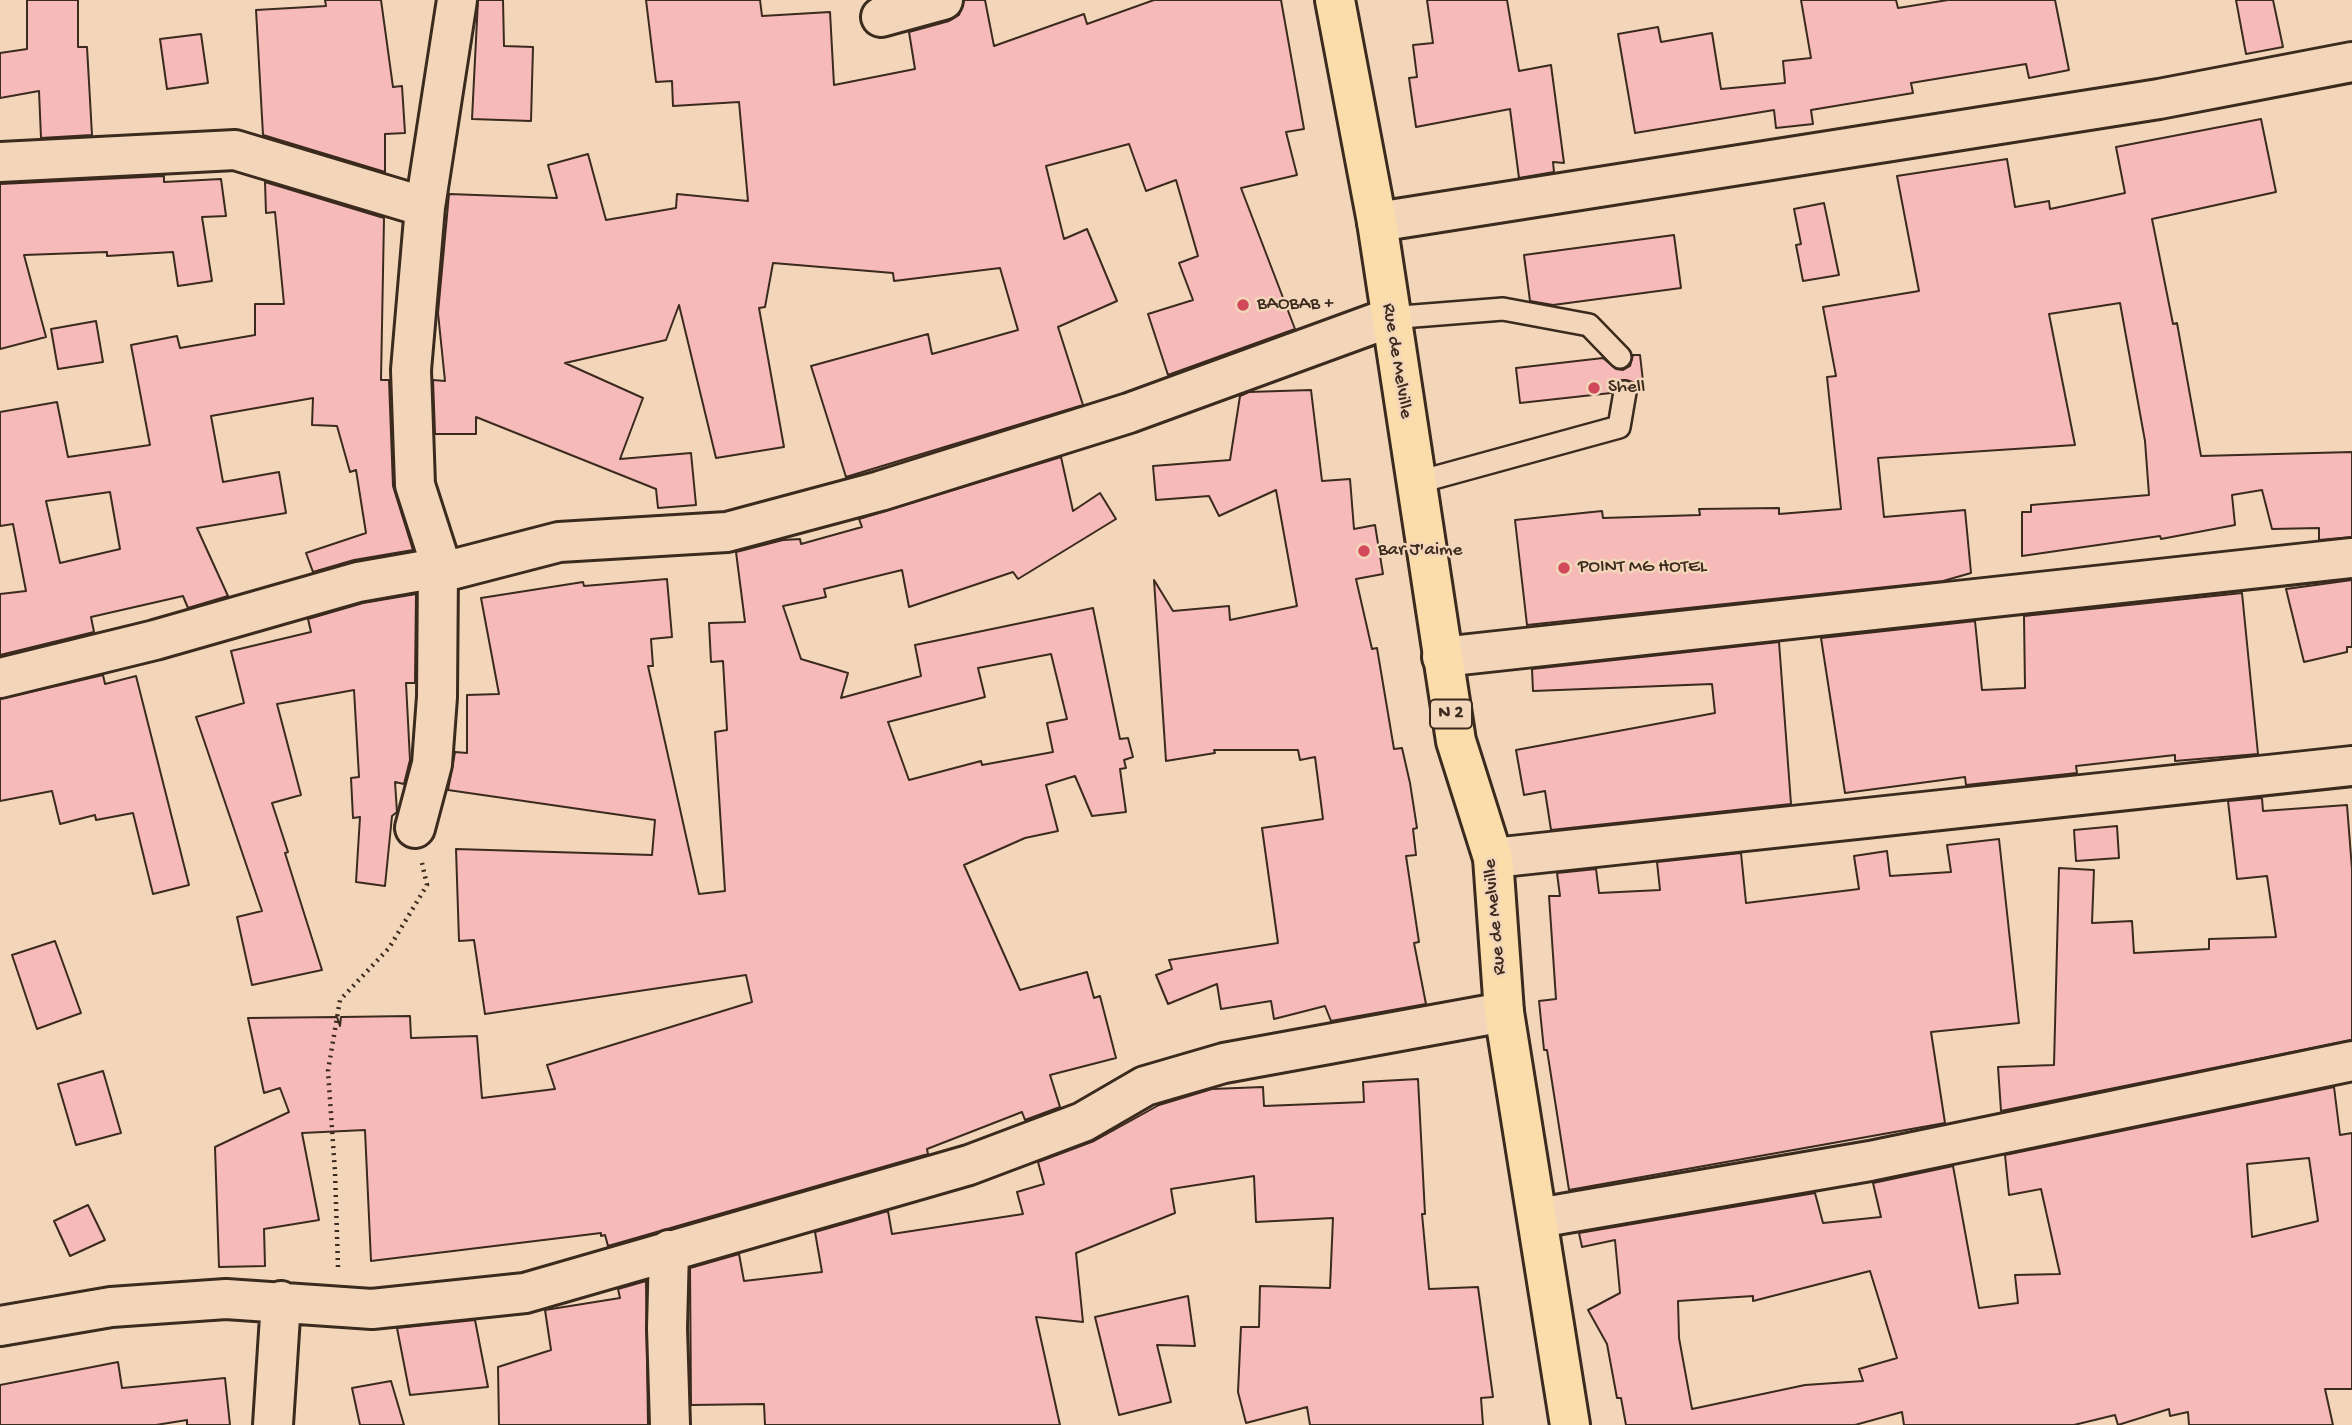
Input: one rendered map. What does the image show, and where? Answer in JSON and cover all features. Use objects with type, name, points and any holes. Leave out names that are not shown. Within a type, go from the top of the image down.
[{"type":"main road","name":"Rue de Melville","points":[[1335,0],[1377,222],[1389,318],[1456,741],[1493,858],[1504,1012],[1570,1425]]},
{"type":"street","points":[[415,828],[432,764],[437,697],[440,570],[415,485],[411,370],[425,207],[457,0]]},
{"type":"street","points":[[881,17],[943,0]]},
{"type":"street","points":[[1377,222],[2159,99],[2352,62]]},
{"type":"street","points":[[0,162],[234,150],[425,207]]},
{"type":"street","points":[[0,678],[155,640],[358,582],[440,570],[559,542],[727,532],[880,491],[1129,412],[1389,318]]},
{"type":"street","points":[[1443,657],[2352,558]]},
{"type":"street","points":[[1493,858],[2352,766]]},
{"type":"street","points":[[0,1326],[111,1307],[226,1299],[281,1301],[372,1310],[526,1293],[969,1166],[1083,1122],[1145,1086],[1184,1074],[1224,1063],[1504,1012]]},
{"type":"street","points":[[1538,1218],[1870,1161],[2352,1061]]},
{"type":"street","points":[[669,1250],[667,1328],[670,1425]]},
{"type":"street","points":[[273,1425],[281,1301]]},
{"type":"lane","points":[[1389,318],[1503,309],[1589,325],[1620,357]]},
{"type":"lane","points":[[1415,483],[1619,427],[1625,392]]},
{"type":"path","points":[[339,1307],[335,1172],[328,1071],[340,1000],[389,948],[427,884],[415,828]]},
{"type":"building","points":[[27,0],[78,0],[78,47],[87,47],[92,135],[41,138],[39,91],[0,98],[0,53],[27,49]]},
{"type":"building","points":[[325,0],[381,0],[393,87],[402,86],[405,133],[385,134],[385,172],[263,135],[256,10],[326,6]]},
{"type":"building","points":[[478,0],[503,0],[504,46],[533,47],[531,121],[472,119]]},
{"type":"building","points":[[646,0],[760,0],[762,16],[830,12],[834,85],[915,69],[909,32],[949,21],[959,15],[964,0],[985,0],[994,46],[1084,14],[1087,24],[1154,0],[1281,0],[1304,129],[1286,132],[1297,175],[1241,188],[1295,329],[1168,375],[1148,314],[1193,300],[1179,263],[1198,256],[1176,180],[1146,191],[1129,144],[1046,166],[1064,239],[1087,229],[1117,301],[1058,327],[1083,405],[846,477],[811,366],[928,334],[932,354],[1018,330],[1000,268],[894,281],[893,273],[773,263],[765,307],[759,308],[784,447],[716,458],[679,305],[666,340],[565,363],[643,398],[620,459],[691,453],[696,505],[658,508],[656,489],[476,417],[476,434],[435,434],[433,380],[445,381],[438,313],[449,194],[557,198],[548,165],[588,154],[606,220],[676,208],[677,194],[748,201],[739,102],[673,106],[672,81],[656,82]]},
{"type":"building","points":[[1427,0],[1507,0],[1519,71],[1551,65],[1564,163],[1553,162],[1554,172],[1519,178],[1510,109],[1416,127],[1409,78],[1417,77],[1413,45],[1433,43]]},
{"type":"building","points":[[1801,0],[1896,0],[1898,8],[1948,0],[2055,0],[2069,70],[2029,78],[2026,64],[1911,83],[1913,93],[1811,110],[1813,124],[1776,128],[1774,110],[1635,133],[1618,34],[1658,27],[1661,42],[1712,33],[1721,89],[1785,83],[1783,61],[1811,58]]},
{"type":"building","points":[[2236,0],[2273,0],[2283,47],[2246,54]]},
{"type":"building","points":[[201,34],[208,83],[167,89],[160,39]]},
{"type":"building","points":[[2261,119],[2276,192],[2152,219],[2173,324],[2177,323],[2201,456],[2352,452],[2352,537],[2319,540],[2319,528],[2272,529],[2262,490],[2232,495],[2235,525],[2161,539],[2160,536],[2022,556],[2022,512],[2031,512],[2031,505],[2149,495],[2145,441],[2120,303],[2049,314],[2075,445],[1878,458],[1884,517],[1965,510],[1971,573],[1943,581],[1527,625],[1515,520],[1602,511],[1603,518],[1700,515],[1699,509],[1779,508],[1779,514],[1841,509],[1827,377],[1836,376],[1823,307],[1919,291],[1897,176],[2007,159],[2015,207],[2049,201],[2050,209],[2125,193],[2116,147]]},
{"type":"building","points":[[164,176],[164,182],[221,179],[226,216],[202,217],[212,281],[178,286],[173,252],[107,256],[107,252],[24,255],[46,337],[0,349],[0,184]]},
{"type":"building","points":[[265,182],[384,218],[381,380],[389,380],[393,486],[413,550],[354,560],[313,572],[306,553],[366,533],[356,470],[350,472],[337,426],[312,425],[313,398],[211,416],[223,482],[279,472],[286,513],[197,528],[228,596],[188,608],[183,596],[91,617],[94,632],[0,655],[0,594],[26,591],[13,524],[0,526],[0,412],[57,402],[68,457],[150,445],[131,345],[177,336],[180,348],[255,335],[255,304],[284,304],[275,212],[266,213]],"holes":[[[110,492],[120,549],[60,563],[46,501]]]},
{"type":"building","points":[[1824,203],[1839,275],[1803,281],[1796,245],[1801,244],[1794,209]]},
{"type":"building","points":[[1674,235],[1681,288],[1553,305],[1530,301],[1524,255]]},
{"type":"building","points":[[96,321],[103,362],[58,369],[51,329]]},
{"type":"building","points":[[1633,355],[1640,355],[1644,390],[1638,391],[1633,382],[1621,380],[1615,384],[1611,393],[1520,403],[1516,368],[1603,358],[1616,369],[1623,370],[1630,366]]},
{"type":"building","points":[[1311,390],[1322,481],[1350,479],[1354,529],[1375,525],[1383,574],[1356,579],[1372,649],[1377,648],[1394,749],[1402,748],[1410,783],[1417,828],[1413,829],[1416,855],[1406,856],[1419,942],[1414,943],[1426,1004],[1331,1021],[1325,1006],[1274,1019],[1271,1001],[1221,1009],[1217,984],[1168,1004],[1156,975],[1172,969],[1169,960],[1278,943],[1262,828],[1323,819],[1315,757],[1300,760],[1298,750],[1214,750],[1215,753],[1166,761],[1154,580],[1173,611],[1229,606],[1230,620],[1297,606],[1276,490],[1219,516],[1209,496],[1156,500],[1153,466],[1230,460],[1240,396],[1249,392]]},
{"type":"building","points":[[1061,457],[1073,511],[1100,493],[1116,519],[1018,579],[1013,572],[909,607],[902,570],[824,589],[826,597],[783,606],[801,659],[848,673],[841,698],[921,676],[915,645],[1093,608],[1120,739],[1128,738],[1133,757],[1124,760],[1126,768],[1120,769],[1126,812],[1092,816],[1075,776],[1046,785],[1058,831],[1025,838],[964,865],[1020,990],[1087,972],[1094,998],[1100,996],[1116,1058],[1050,1075],[1060,1107],[1025,1120],[1022,1112],[927,1149],[928,1154],[608,1246],[605,1235],[601,1236],[601,1233],[371,1261],[365,1130],[302,1133],[319,1220],[264,1229],[265,1266],[219,1267],[215,1147],[289,1112],[280,1088],[264,1093],[248,1018],[337,1017],[340,1026],[341,1017],[410,1016],[411,1038],[477,1036],[482,1098],[555,1089],[547,1065],[752,1002],[746,975],[485,1014],[474,940],[459,941],[456,849],[652,855],[655,820],[448,790],[455,752],[467,753],[467,695],[499,694],[481,598],[583,582],[584,586],[667,579],[672,637],[651,639],[653,666],[648,666],[699,894],[725,891],[715,732],[727,730],[723,661],[711,662],[709,623],[745,622],[736,552],[783,540],[800,539],[801,544],[862,527],[859,519]],"holes":[[[1051,654],[1067,719],[1047,723],[1053,752],[982,765],[981,761],[909,780],[888,722],[985,697],[978,668]]]},
{"type":"building","points":[[2352,580],[2352,647],[2347,647],[2347,652],[2304,662],[2286,589]]},
{"type":"building","points":[[2242,593],[2258,754],[2175,761],[2175,755],[2076,766],[2077,773],[1966,785],[1965,777],[1845,793],[1821,638],[1975,621],[1982,690],[2025,688],[2024,616]]},
{"type":"building","points":[[416,594],[415,683],[406,683],[410,760],[404,784],[395,782],[397,812],[392,816],[385,886],[356,882],[360,817],[353,818],[351,778],[359,777],[354,690],[277,704],[301,795],[272,803],[322,970],[252,985],[237,917],[262,911],[196,717],[244,703],[231,651],[311,632],[308,619],[363,603]]},
{"type":"building","points":[[1779,642],[1791,804],[1551,830],[1545,791],[1524,795],[1516,750],[1715,713],[1712,684],[1533,691],[1532,669]]},
{"type":"building","points":[[103,675],[105,684],[136,676],[189,885],[153,894],[133,813],[96,820],[95,815],[60,824],[52,791],[0,801],[0,699]]},
{"type":"building","points":[[2262,798],[2263,811],[2347,805],[2352,869],[2352,1040],[2001,1111],[1998,1067],[2054,1065],[2059,868],[2094,870],[2092,923],[2132,921],[2134,953],[2209,949],[2209,939],[2276,937],[2267,876],[2237,879],[2228,801]]},
{"type":"building","points":[[2117,826],[2119,858],[2076,861],[2074,830]]},
{"type":"building","points":[[1999,839],[2019,1023],[1931,1032],[1945,1123],[1569,1190],[1547,1050],[1544,1050],[1539,1001],[1556,999],[1549,896],[1560,896],[1557,873],[1596,869],[1599,893],[1660,890],[1657,862],[1741,853],[1746,903],[1859,889],[1854,856],[1887,851],[1890,876],[1951,872],[1947,845]]},
{"type":"building","points":[[55,941],[81,1013],[37,1029],[12,955]]},
{"type":"building","points":[[103,1071],[121,1133],[76,1145],[58,1084]]},
{"type":"building","points":[[1418,1079],[1425,1214],[1422,1214],[1429,1289],[1478,1287],[1493,1397],[1481,1398],[1483,1425],[1310,1425],[1307,1407],[1246,1423],[1238,1392],[1241,1327],[1259,1327],[1260,1286],[1330,1288],[1333,1218],[1256,1222],[1254,1176],[1171,1189],[1175,1213],[1076,1253],[1083,1322],[1036,1317],[1060,1425],[765,1425],[764,1404],[691,1405],[690,1268],[739,1254],[744,1281],[822,1272],[815,1232],[888,1211],[892,1234],[1023,1214],[1017,1192],[1044,1184],[1038,1162],[1094,1141],[1159,1105],[1212,1089],[1263,1087],[1264,1106],[1364,1102],[1363,1082]]},
{"type":"building","points":[[2334,1087],[2340,1135],[2352,1133],[2352,1389],[2325,1389],[2333,1425],[2189,1425],[2188,1412],[2170,1416],[2169,1409],[2118,1425],[2115,1415],[2074,1425],[1904,1425],[1902,1412],[1855,1425],[1626,1425],[1621,1398],[1617,1398],[1607,1344],[1588,1310],[1620,1293],[1615,1240],[1582,1247],[1579,1233],[1815,1193],[1823,1223],[1881,1217],[1873,1183],[1953,1166],[1979,1308],[2018,1303],[2015,1275],[2060,1274],[2041,1189],[2009,1195],[2005,1155]],"holes":[[[2309,1158],[2318,1221],[2252,1237],[2247,1164]],[[1870,1271],[1897,1358],[1859,1369],[1863,1381],[1805,1385],[1692,1409],[1679,1338],[1678,1301],[1753,1296],[1753,1301]]]},
{"type":"building","points":[[88,1205],[105,1240],[70,1256],[54,1221]]},
{"type":"building","points":[[646,1281],[648,1425],[499,1425],[498,1367],[551,1350],[545,1310],[620,1298],[618,1289]]},
{"type":"building","points":[[1188,1296],[1195,1346],[1157,1345],[1171,1402],[1119,1415],[1095,1317]]},
{"type":"building","points":[[475,1320],[488,1387],[410,1395],[397,1328]]},
{"type":"building","points":[[118,1362],[122,1388],[225,1378],[230,1425],[187,1425],[187,1420],[156,1425],[0,1425],[0,1385]]},
{"type":"building","points":[[391,1381],[404,1425],[360,1425],[352,1388]]},
{"type":"place","name":"BAOBAB +","points":[[1243,305]]},
{"type":"place","name":"Shell","points":[[1594,388]]},
{"type":"place","name":"Bar J'aime","points":[[1364,551]]},
{"type":"place","name":"POINT MG HOTEL","points":[[1564,568]]}]
